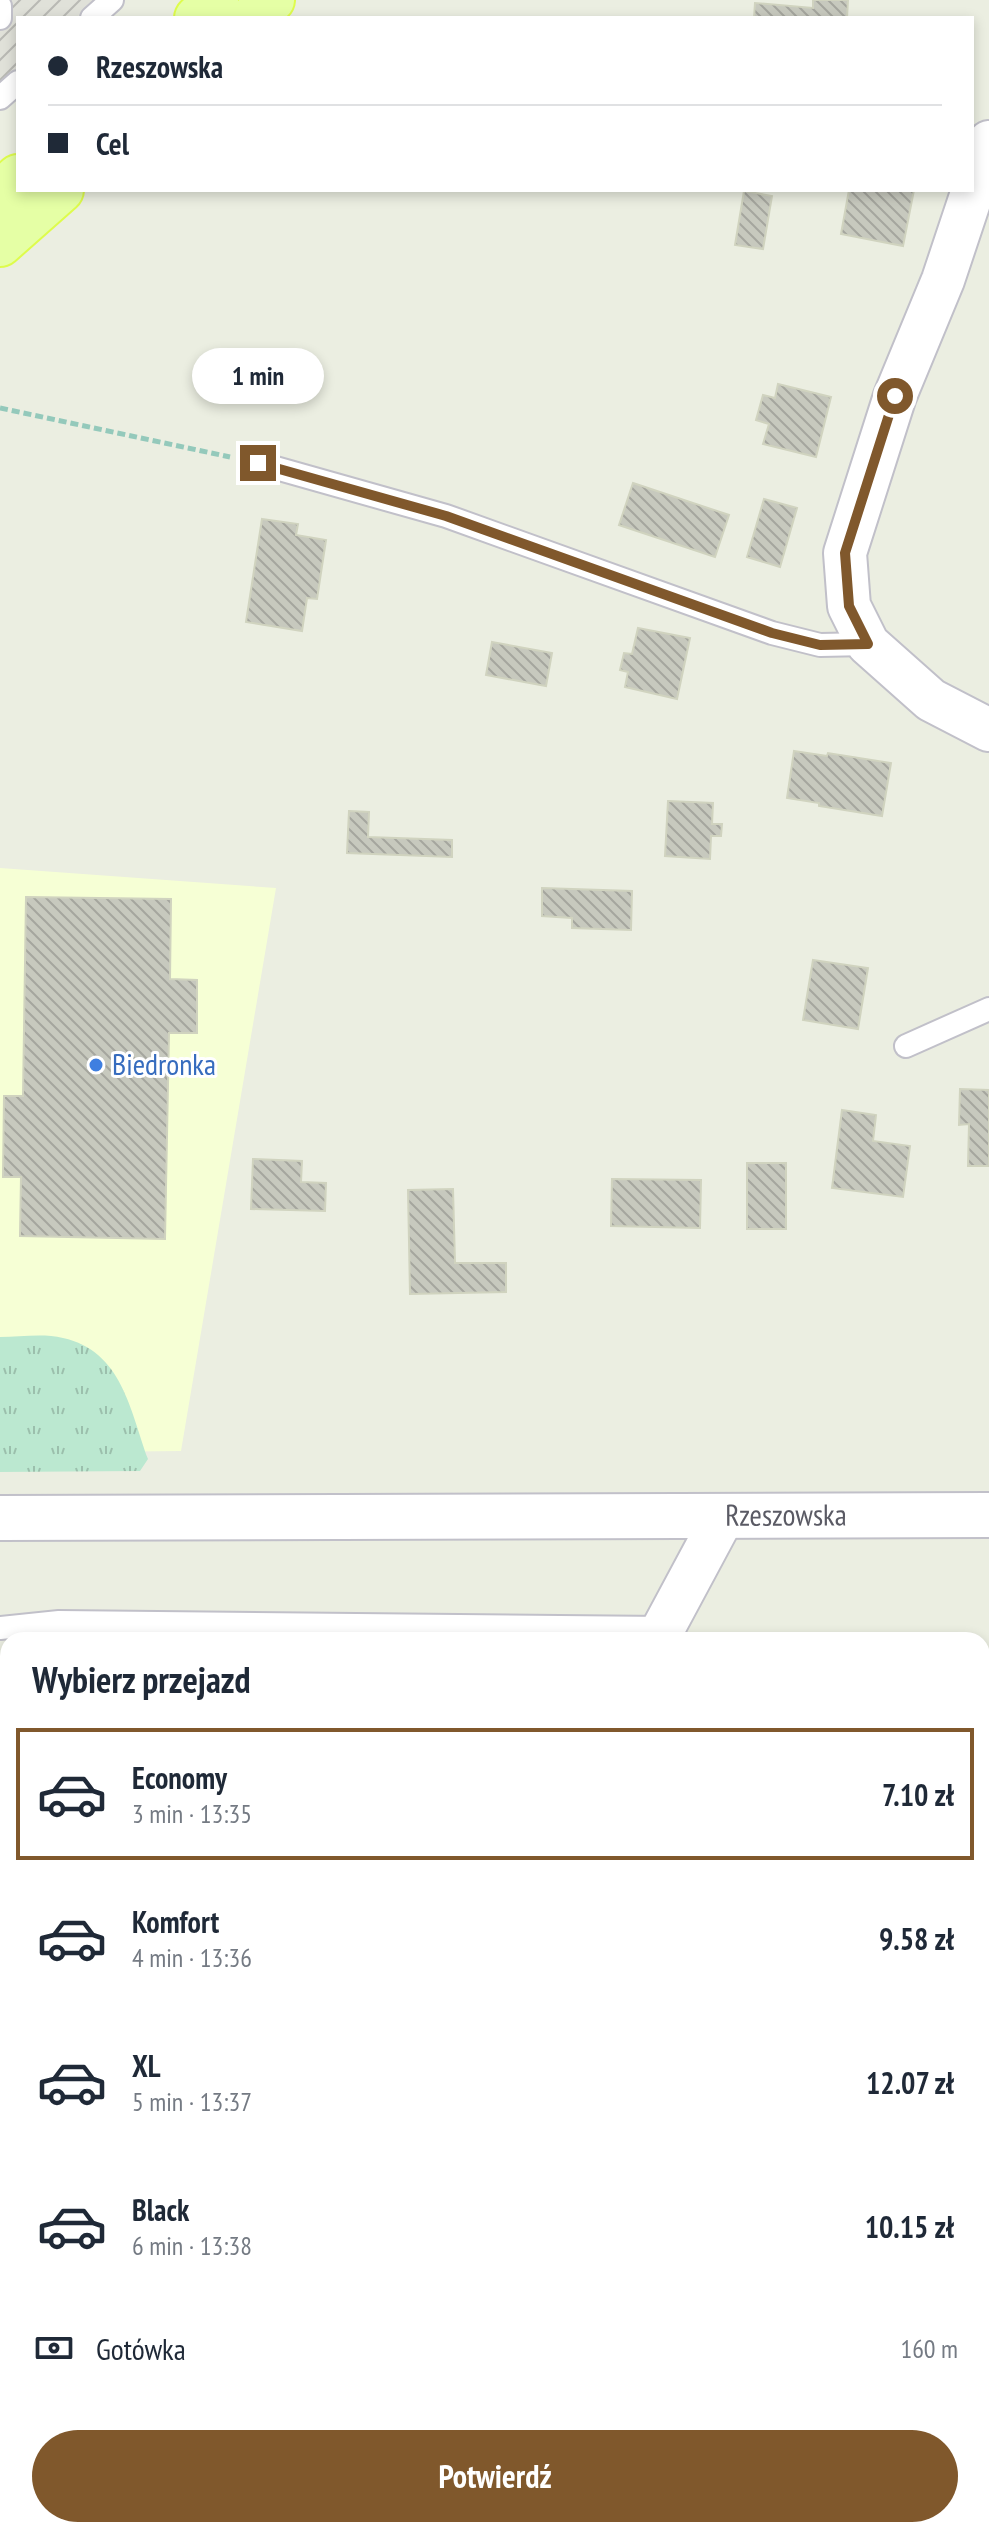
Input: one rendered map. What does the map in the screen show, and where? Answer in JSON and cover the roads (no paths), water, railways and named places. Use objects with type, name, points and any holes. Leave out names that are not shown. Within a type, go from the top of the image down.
[{"type":"main road","points":[[199,16],[216,0]]},
{"type":"main road","points":[[254,16],[272,0]]},
{"type":"main road","points":[[0,193],[16,179]]},
{"type":"main road","points":[[0,244],[59,192]]},
{"type":"street","points":[[986,160],[943,280],[895,396],[845,553],[849,606],[868,644],[931,700],[989,730]]},
{"type":"street","points":[[0,1518],[724,1515]]},
{"type":"street","name":"Rzeszowska","points":[[661,1632],[724,1515],[989,1515]]},
{"type":"lane","points":[[94,16],[112,0]]},
{"type":"lane","points":[[0,6],[0,18]]},
{"type":"lane","points":[[0,98],[16,84]]},
{"type":"lane","points":[[258,463],[446,516],[772,633],[820,645],[868,644]]},
{"type":"lane","points":[[906,1046],[989,1009]]},
{"type":"lane","points":[[0,1628],[59,1622],[560,1632]]},
{"type":"place","name":"Biedronka","points":[[96,1065]]}]
